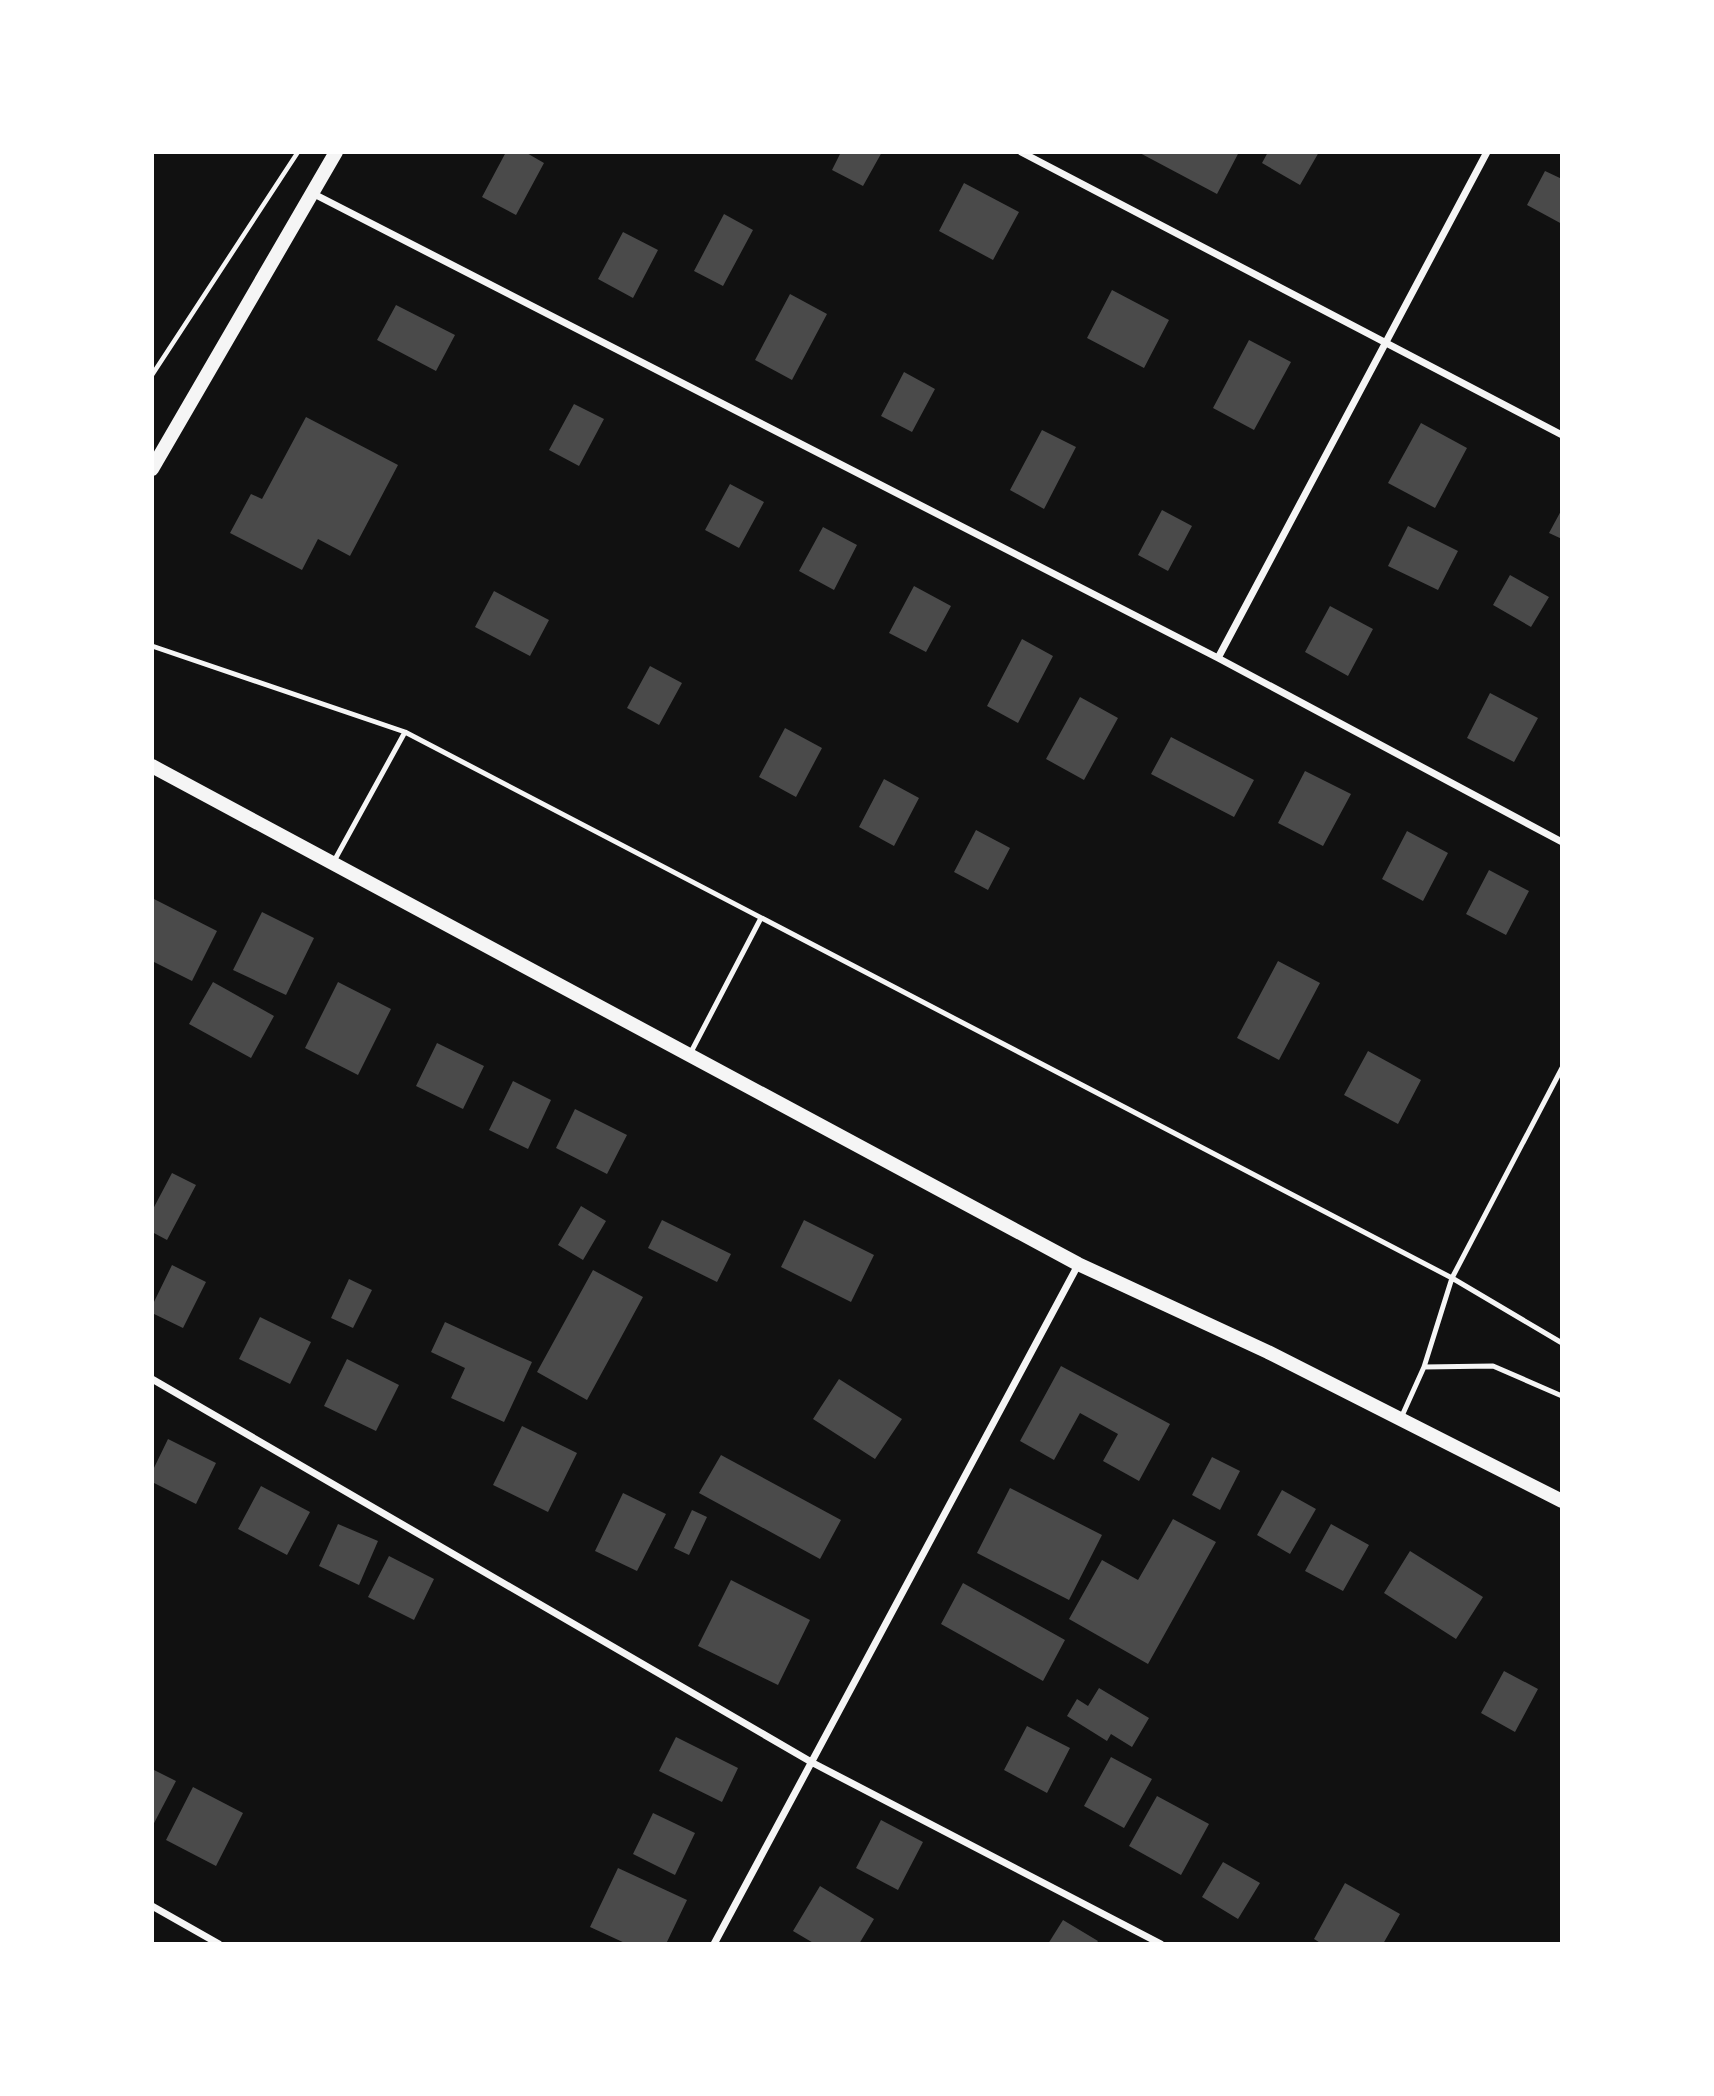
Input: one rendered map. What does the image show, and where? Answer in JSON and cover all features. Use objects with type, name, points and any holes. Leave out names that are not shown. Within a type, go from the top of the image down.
[{"type":"main road","points":[[152,469],[336,152]]},
{"type":"main road","points":[[152,766],[1079,1264],[1268,1352],[1562,1501]]},
{"type":"street","points":[[1021,152],[1385,340],[1562,435]]},
{"type":"street","points":[[1218,658],[1487,152]]},
{"type":"street","points":[[312,193],[1218,658],[1562,842]]},
{"type":"street","points":[[714,1944],[1079,1264]]},
{"type":"street","points":[[152,1378],[813,1763],[1161,1944]]},
{"type":"street","points":[[152,1906],[219,1944]]},
{"type":"lane","points":[[152,646],[405,732],[1452,1278],[1562,1343]]},
{"type":"lane","points":[[333,863],[405,732]]},
{"type":"lane","points":[[690,1054],[761,918]]},
{"type":"lane","points":[[1400,1420],[1424,1367],[1452,1278],[1562,1069]]},
{"type":"lane","points":[[1424,1367],[1493,1366],[1562,1396]]},
{"type":"path","points":[[152,375],[298,152]]},
{"type":"building","points":[[506,152],[525,152],[544,163],[516,215],[482,197]]},
{"type":"building","points":[[841,152],[882,152],[863,186],[832,170]]},
{"type":"building","points":[[1138,152],[1239,152],[1217,194]]},
{"type":"building","points":[[1268,152],[1319,152],[1300,185],[1262,163]]},
{"type":"building","points":[[1545,171],[1562,179],[1562,224],[1527,205]]},
{"type":"building","points":[[964,183],[1019,212],[993,260],[939,231]]},
{"type":"building","points":[[724,214],[753,230],[723,286],[694,271]]},
{"type":"building","points":[[623,232],[658,250],[633,298],[598,279]]},
{"type":"building","points":[[1112,290],[1169,320],[1144,368],[1087,338]]},
{"type":"building","points":[[790,294],[827,314],[792,380],[755,360]]},
{"type":"building","points":[[396,305],[455,335],[436,371],[377,340]]},
{"type":"building","points":[[1249,340],[1291,362],[1254,430],[1213,408]]},
{"type":"building","points":[[904,372],[935,389],[912,432],[881,416]]},
{"type":"building","points":[[574,404],[604,419],[579,466],[549,450]]},
{"type":"building","points":[[306,417],[398,465],[350,556],[318,539],[302,570],[230,533],[251,494],[262,499]]},
{"type":"building","points":[[1421,423],[1467,448],[1435,508],[1388,483]]},
{"type":"building","points":[[1042,430],[1076,447],[1044,509],[1010,490]]},
{"type":"building","points":[[730,484],[764,502],[739,548],[705,530]]},
{"type":"building","points":[[1562,509],[1562,539],[1549,533]]},
{"type":"building","points":[[1162,510],[1192,526],[1168,571],[1138,555]]},
{"type":"building","points":[[1408,526],[1458,551],[1438,590],[1388,566]]},
{"type":"building","points":[[823,527],[857,545],[834,590],[799,571]]},
{"type":"building","points":[[1510,575],[1549,597],[1531,627],[1493,605]]},
{"type":"building","points":[[914,586],[951,606],[926,652],[889,633]]},
{"type":"building","points":[[494,591],[549,620],[530,656],[475,627]]},
{"type":"building","points":[[1330,606],[1373,629],[1348,676],[1305,652]]},
{"type":"building","points":[[1022,639],[1053,656],[1018,723],[987,706]]},
{"type":"building","points":[[650,666],[682,683],[659,725],[627,708]]},
{"type":"building","points":[[1490,693],[1538,718],[1514,762],[1467,738]]},
{"type":"building","points":[[1080,697],[1118,718],[1084,780],[1046,759]]},
{"type":"building","points":[[785,728],[822,748],[796,797],[759,777]]},
{"type":"building","points":[[1171,737],[1254,780],[1234,817],[1151,774]]},
{"type":"building","points":[[1305,771],[1351,794],[1323,846],[1278,823]]},
{"type":"building","points":[[884,779],[919,798],[894,846],[859,827]]},
{"type":"building","points":[[976,830],[1010,848],[988,890],[954,872]]},
{"type":"building","points":[[1407,831],[1448,853],[1423,901],[1382,879]]},
{"type":"building","points":[[1489,870],[1529,891],[1506,935],[1466,914]]},
{"type":"building","points":[[152,898],[217,931],[192,981],[152,961]]},
{"type":"building","points":[[262,912],[314,938],[286,995],[233,970]]},
{"type":"building","points":[[1278,961],[1320,983],[1279,1060],[1237,1038]]},
{"type":"building","points":[[213,982],[274,1016],[251,1058],[189,1024]]},
{"type":"building","points":[[338,982],[391,1009],[358,1075],[305,1048]]},
{"type":"building","points":[[437,1043],[484,1066],[463,1109],[416,1086]]},
{"type":"building","points":[[1368,1051],[1421,1080],[1398,1124],[1344,1095]]},
{"type":"building","points":[[513,1081],[551,1100],[528,1149],[489,1130]]},
{"type":"building","points":[[575,1109],[627,1135],[607,1174],[556,1148]]},
{"type":"building","points":[[172,1173],[196,1185],[167,1240],[152,1232],[152,1211]]},
{"type":"building","points":[[581,1206],[606,1221],[583,1260],[558,1245]]},
{"type":"building","points":[[662,1220],[731,1254],[717,1282],[648,1248]]},
{"type":"building","points":[[804,1220],[874,1255],[851,1302],[781,1267]]},
{"type":"building","points":[[172,1265],[206,1282],[183,1328],[152,1313],[152,1306]]},
{"type":"building","points":[[593,1270],[643,1297],[587,1400],[537,1372]]},
{"type":"building","points":[[349,1279],[372,1290],[353,1328],[331,1318]]},
{"type":"building","points":[[260,1317],[311,1342],[290,1384],[239,1359]]},
{"type":"building","points":[[445,1322],[532,1362],[504,1422],[451,1398],[465,1368],[431,1352]]},
{"type":"building","points":[[347,1359],[399,1385],[376,1431],[324,1406]]},
{"type":"building","points":[[1061,1366],[1170,1424],[1139,1481],[1103,1461],[1118,1434],[1080,1413],[1054,1460],[1020,1441]]},
{"type":"building","points":[[839,1379],[902,1419],[875,1459],[813,1419]]},
{"type":"building","points":[[522,1426],[577,1453],[548,1512],[493,1485]]},
{"type":"building","points":[[168,1439],[216,1463],[196,1504],[152,1482],[152,1472]]},
{"type":"building","points":[[721,1455],[841,1520],[820,1559],[699,1493]]},
{"type":"building","points":[[1212,1457],[1240,1471],[1220,1510],[1192,1495]]},
{"type":"building","points":[[261,1486],[310,1512],[287,1555],[238,1529]]},
{"type":"building","points":[[1010,1488],[1102,1535],[1069,1600],[977,1553]]},
{"type":"building","points":[[1282,1490],[1316,1509],[1290,1554],[1257,1535]]},
{"type":"building","points":[[623,1493],[666,1514],[637,1571],[595,1551]]},
{"type":"building","points":[[692,1510],[707,1517],[689,1555],[674,1548]]},
{"type":"building","points":[[1173,1519],[1216,1542],[1148,1664],[1069,1619],[1102,1560],[1138,1580]]},
{"type":"building","points":[[338,1524],[378,1541],[359,1585],[319,1566]]},
{"type":"building","points":[[1331,1524],[1369,1545],[1343,1591],[1305,1571]]},
{"type":"building","points":[[1410,1551],[1483,1597],[1456,1639],[1384,1593]]},
{"type":"building","points":[[389,1556],[434,1579],[414,1620],[368,1597]]},
{"type":"building","points":[[731,1580],[810,1620],[778,1685],[698,1646]]},
{"type":"building","points":[[963,1583],[1065,1640],[1043,1681],[941,1624]]},
{"type":"building","points":[[1504,1671],[1538,1689],[1515,1732],[1481,1713]]},
{"type":"building","points":[[1099,1688],[1149,1718],[1132,1747],[1111,1734],[1107,1741],[1067,1716],[1077,1699],[1088,1706]]},
{"type":"building","points":[[1027,1726],[1070,1748],[1047,1793],[1004,1770]]},
{"type":"building","points":[[676,1737],[738,1768],[722,1802],[659,1771]]},
{"type":"building","points":[[1111,1757],[1152,1779],[1124,1828],[1084,1806]]},
{"type":"building","points":[[152,1769],[176,1781],[152,1827]]},
{"type":"building","points":[[193,1787],[243,1813],[216,1866],[166,1840]]},
{"type":"building","points":[[1157,1796],[1209,1824],[1181,1875],[1129,1846]]},
{"type":"building","points":[[653,1813],[695,1833],[675,1875],[633,1854]]},
{"type":"building","points":[[881,1820],[923,1842],[898,1890],[856,1868]]},
{"type":"building","points":[[1223,1862],[1260,1883],[1238,1919],[1202,1897]]},
{"type":"building","points":[[618,1868],[687,1900],[666,1944],[627,1944],[590,1927]]},
{"type":"building","points":[[1345,1883],[1400,1914],[1383,1944],[1322,1944],[1314,1939]]},
{"type":"building","points":[[820,1886],[874,1919],[859,1944],[815,1944],[793,1931]]},
{"type":"building","points":[[1063,1920],[1098,1941],[1096,1944],[1048,1944]]}]
